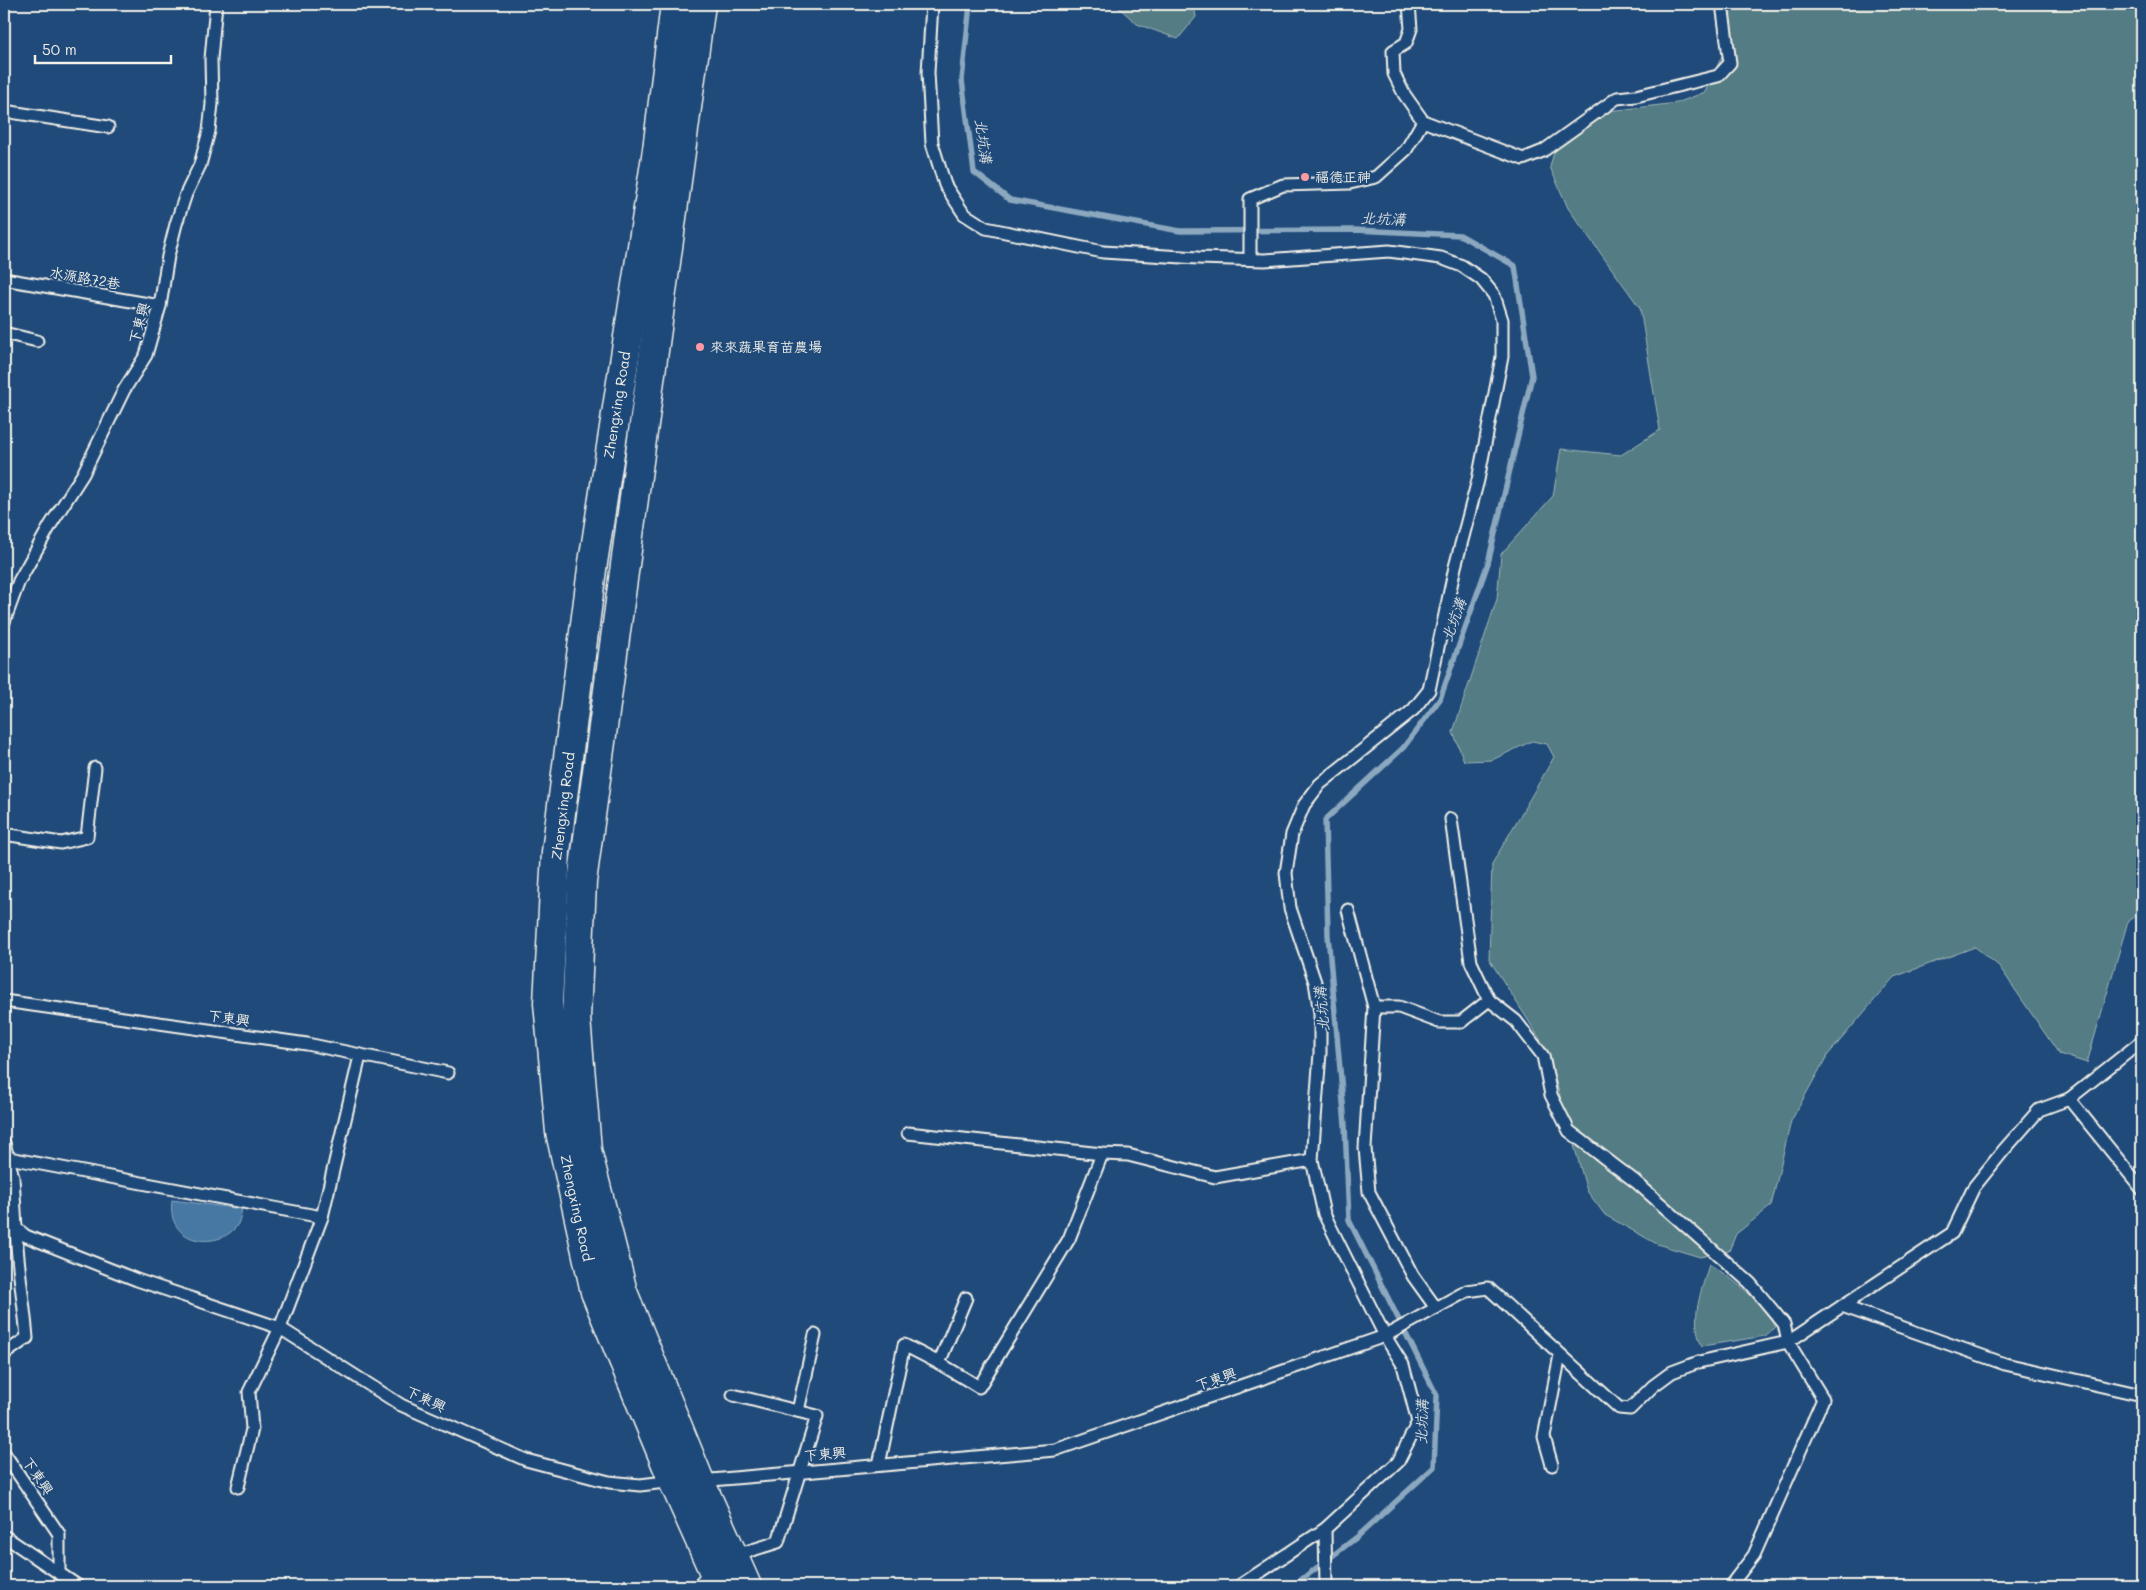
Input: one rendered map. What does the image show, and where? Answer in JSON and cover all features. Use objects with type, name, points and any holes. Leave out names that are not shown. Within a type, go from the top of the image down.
[{"type":"main road","name":"Zhengxing Road","points":[[675,4],[657,150],[592,568],[556,852],[548,1003],[560,1132],[595,1292],[687,1481]]},
{"type":"main road","name":"Zhengxing Road","points":[[701,4],[582,882],[576,1018],[587,1150],[623,1292],[718,1571],[747,1586]]},
{"type":"lane","name":"下東興","points":[[4,622],[20,581],[51,524],[83,474],[124,390],[146,355],[160,306],[168,256],[176,224],[186,194],[200,165],[209,132],[212,104],[211,59],[216,4]]},
{"type":"lane","points":[[932,4],[928,73],[932,143],[945,185],[964,214],[986,228],[1103,252],[1250,258],[1389,251],[1441,258],[1462,266],[1481,279],[1494,295],[1502,320],[1502,357],[1495,395],[1478,480],[1455,567],[1429,690],[1413,710],[1320,784],[1304,805],[1292,834],[1286,873],[1290,908],[1314,982],[1320,1013],[1320,1053],[1312,1160],[1324,1214],[1403,1365],[1418,1422],[1398,1462],[1325,1529],[1239,1586]]},
{"type":"lane","points":[[1409,4],[1411,29],[1406,43],[1393,51],[1394,74],[1404,94],[1423,120],[1523,159],[1543,150],[1617,98],[1636,96],[1718,76],[1730,63],[1722,4]]},
{"type":"lane","points":[[4,111],[108,127]]},
{"type":"lane","points":[[1250,258],[1250,199],[1283,185],[1350,183],[1376,177],[1406,150],[1423,120]]},
{"type":"lane","name":"水源路72巷","points":[[4,279],[160,306]]},
{"type":"lane","points":[[4,332],[37,341]]},
{"type":"lane","points":[[4,834],[61,843],[87,837],[95,768]]},
{"type":"lane","points":[[1451,820],[1471,962],[1488,1000],[1516,1021],[1543,1056],[1551,1095],[1570,1132],[1636,1182],[1750,1283],[1774,1308],[1784,1324],[1788,1342],[1824,1399],[1754,1555],[1730,1586]]},
{"type":"lane","points":[[1348,910],[1374,1006],[1365,1148],[1369,1192],[1414,1276],[1436,1308]]},
{"type":"lane","points":[[1374,1006],[1399,1007],[1439,1022],[1462,1022],[1488,1000]]},
{"type":"lane","name":"下東興","points":[[4,1001],[306,1044],[448,1073]]},
{"type":"lane","points":[[1560,1355],[1619,1408],[1630,1409],[1653,1386],[1672,1372],[1699,1362],[1788,1342],[1952,1233],[1974,1186],[2039,1110],[2069,1099],[2142,1042]]},
{"type":"lane","points":[[238,1487],[252,1429],[249,1392],[280,1328],[322,1216],[360,1056]]},
{"type":"lane","points":[[2069,1099],[2142,1189]]},
{"type":"lane","points":[[908,1133],[1102,1154],[1128,1154],[1216,1177],[1312,1160]]},
{"type":"lane","points":[[4,1143],[9,1158],[8,1179],[16,1228],[17,1267],[27,1338],[4,1354]]},
{"type":"lane","points":[[879,1465],[904,1345],[979,1387],[1069,1238],[1102,1154]]},
{"type":"lane","points":[[9,1158],[322,1216]]},
{"type":"lane","name":"下東興","points":[[16,1228],[26,1236],[137,1280],[280,1328],[401,1405],[526,1460],[609,1482],[640,1485],[1055,1450],[1388,1335],[1467,1291],[1488,1288],[1560,1355]]},
{"type":"lane","points":[[939,1363],[966,1298]]},
{"type":"lane","points":[[1842,1306],[2005,1364],[2142,1395]]},
{"type":"lane","points":[[798,1411],[815,1335]]},
{"type":"lane","points":[[1552,1465],[1544,1438],[1560,1355]]},
{"type":"lane","points":[[718,1571],[778,1542],[798,1472],[817,1416],[733,1394]]},
{"type":"lane","name":"下東興","points":[[4,1453],[59,1534],[58,1573]]},
{"type":"lane","points":[[1325,1529],[1326,1586]]},
{"type":"lane","points":[[4,1536],[78,1586]]},
{"type":"green space","points":[[1115,4],[1194,4],[1196,17],[1178,39],[1137,24]]},
{"type":"green space","points":[[1727,4],[2142,4],[2142,911],[2128,921],[2087,1063],[2059,1054],[1999,966],[1975,947],[1894,977],[1827,1056],[1791,1121],[1771,1206],[1736,1234],[1729,1251],[1700,1257],[1657,1244],[1605,1215],[1587,1191],[1547,1050],[1489,959],[1492,864],[1554,757],[1547,744],[1532,741],[1492,760],[1464,761],[1453,732],[1497,599],[1501,554],[1553,496],[1561,449],[1621,455],[1660,430],[1640,308],[1568,208],[1550,167],[1554,152],[1601,112],[1677,103],[1705,92],[1731,37]]},
{"type":"green space","points":[[1709,1264],[1746,1291],[1762,1307],[1776,1327],[1765,1336],[1702,1346],[1698,1336],[1697,1315],[1700,1294]]},
{"type":"water","points":[[172,1200],[242,1209],[240,1219],[233,1231],[225,1236],[208,1240],[191,1238],[177,1227],[172,1214]]},
{"type":"waterway","name":"北坑溝","points":[[970,4],[962,80],[974,172],[1010,200],[1180,231],[1355,230],[1460,235],[1515,266],[1532,376],[1488,563],[1440,699],[1403,748],[1325,820],[1328,935],[1345,1125],[1349,1220],[1437,1396],[1434,1467],[1357,1537],[1293,1586]]},
{"type":"place","name":"福德正神","points":[[1305,177]]},
{"type":"place","name":"來來蔬果育苗農場","points":[[700,347]]}]
